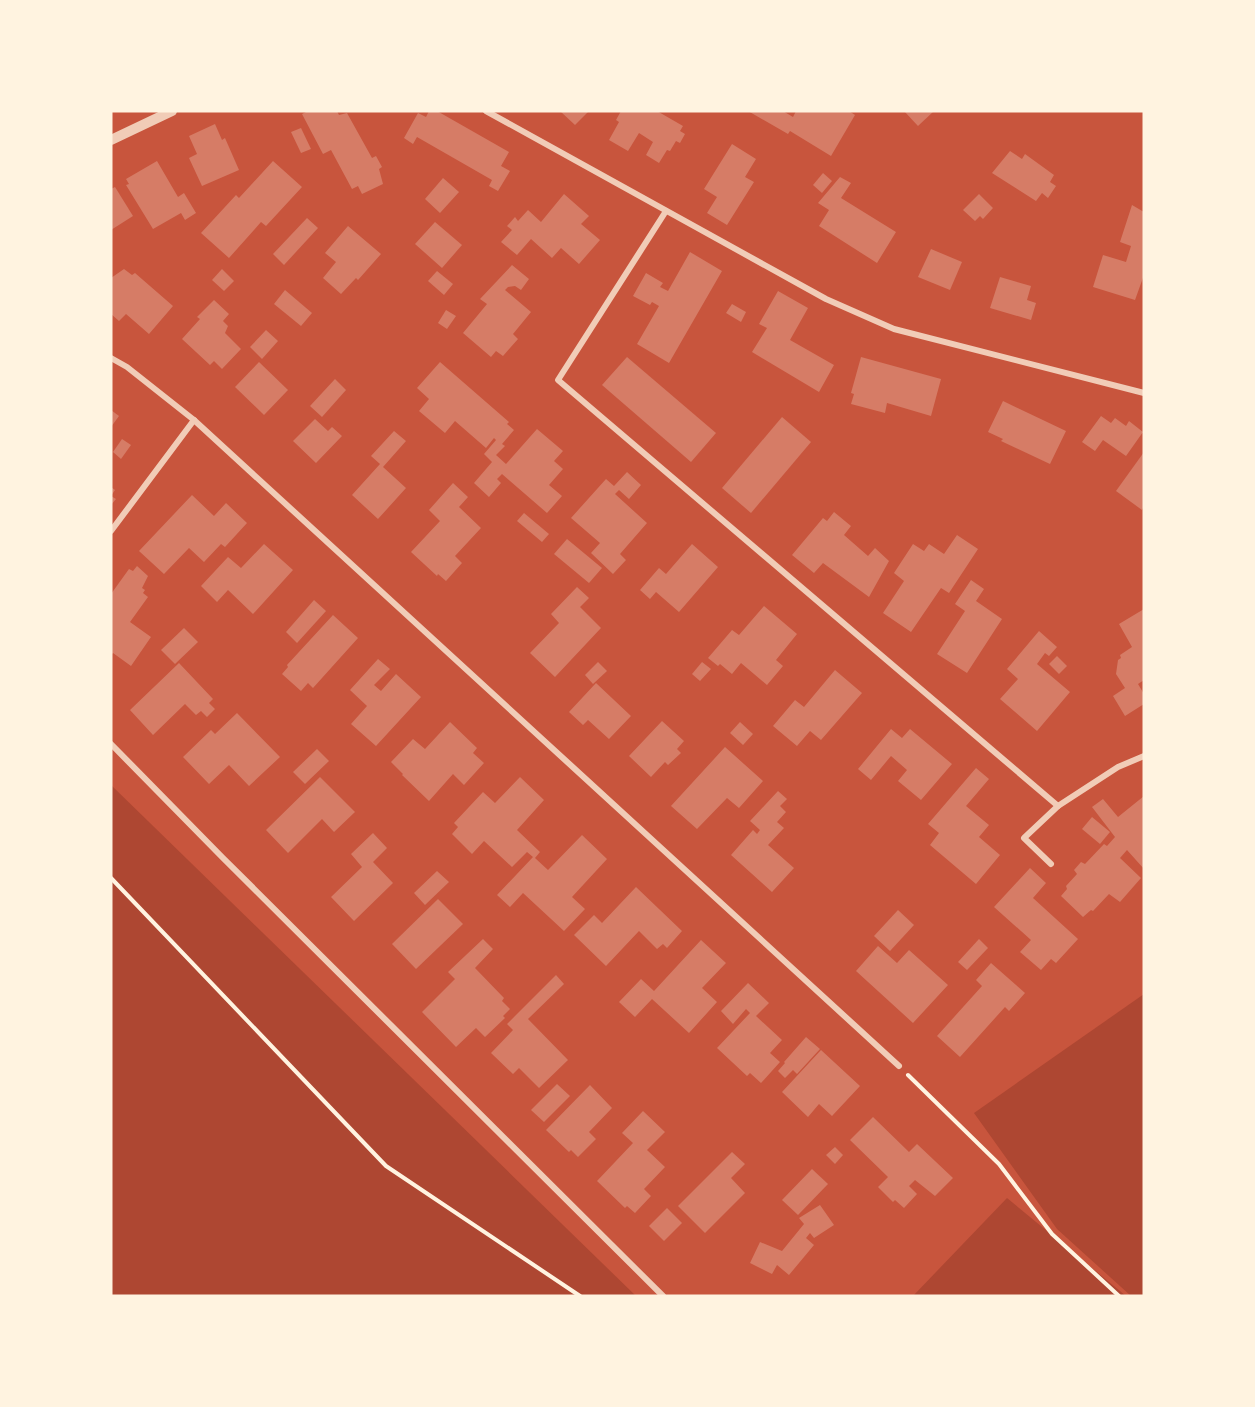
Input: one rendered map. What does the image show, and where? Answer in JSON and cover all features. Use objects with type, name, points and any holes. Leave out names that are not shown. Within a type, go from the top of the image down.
[{"type":"street","points":[[111,140],[172,111]]},
{"type":"street","points":[[486,111],[826,299],[894,329],[1144,393]]},
{"type":"street","points":[[666,211],[558,380],[1058,806]]},
{"type":"street","points":[[111,358],[127,367],[194,420],[899,1066]]},
{"type":"street","points":[[111,531],[194,420]]},
{"type":"street","points":[[111,744],[663,1296]]},
{"type":"street","points":[[1051,864],[1024,838],[1058,806],[1118,767],[1144,756]]},
{"type":"path","points":[[111,878],[386,1166],[580,1296]]},
{"type":"path","points":[[899,1066],[999,1164],[1052,1234],[1119,1296]]},
{"type":"shaded area","points":[[111,785],[636,1296],[111,1296]]},
{"type":"shaded area","points":[[1144,994],[1144,1296],[1131,1296],[1057,1229],[974,1113]]},
{"type":"shaded area","points":[[1007,1198],[1126,1296],[913,1296]]},
{"type":"building","points":[[308,111],[337,111],[339,115],[347,113],[372,158],[376,156],[382,167],[379,169],[383,184],[362,194],[358,186],[352,189],[331,150],[323,154],[302,114]]},
{"type":"building","points":[[429,111],[437,111],[509,152],[501,166],[510,171],[498,191],[489,186],[492,180],[417,137],[413,144],[404,138],[418,113],[426,117]]},
{"type":"building","points":[[560,111],[589,111],[575,125]]},
{"type":"building","points":[[621,111],[657,111],[683,126],[680,131],[685,134],[680,143],[676,141],[670,151],[667,150],[659,163],[646,155],[653,142],[639,133],[628,151],[609,140],[619,122],[616,120]]},
{"type":"building","points":[[748,111],[783,111],[793,117],[796,111],[849,111],[855,115],[831,156],[790,131],[788,134]]},
{"type":"building","points":[[904,111],[934,111],[918,126]]},
{"type":"building","points":[[215,124],[222,140],[225,138],[239,170],[202,186],[189,158],[197,154],[189,136]]},
{"type":"building","points":[[301,128],[311,149],[301,153],[291,132]]},
{"type":"building","points":[[732,144],[756,159],[745,177],[754,182],[727,225],[707,213],[717,197],[704,189]]},
{"type":"building","points":[[1010,151],[1022,159],[1025,154],[1054,175],[1050,182],[1056,186],[1048,198],[1042,193],[1036,201],[992,173]]},
{"type":"building","points":[[157,161],[178,197],[184,193],[196,213],[185,220],[181,213],[153,229],[126,185],[129,184],[126,179]]},
{"type":"building","points":[[273,161],[302,187],[266,226],[261,222],[229,258],[201,233],[236,195],[239,198]]},
{"type":"building","points":[[823,173],[832,181],[822,193],[813,185]]},
{"type":"building","points":[[840,177],[851,183],[841,198],[896,232],[877,263],[819,226],[829,210],[818,203]]},
{"type":"building","points":[[443,178],[459,192],[440,213],[425,199]]},
{"type":"building","points":[[115,187],[133,216],[111,230],[111,189]]},
{"type":"building","points":[[564,194],[589,216],[581,224],[600,240],[579,264],[561,248],[552,258],[531,239],[517,255],[501,242],[512,230],[507,226],[515,217],[518,221],[528,210],[541,222]]},
{"type":"building","points":[[979,194],[993,208],[983,219],[980,216],[975,221],[963,210]]},
{"type":"building","points":[[1132,205],[1144,212],[1144,275],[1135,300],[1093,287],[1103,255],[1126,262],[1131,246],[1120,242]]},
{"type":"building","points":[[307,218],[318,228],[284,265],[273,254]]},
{"type":"building","points":[[435,222],[462,245],[442,268],[415,244]]},
{"type":"building","points":[[348,226],[381,254],[358,280],[356,278],[341,294],[323,278],[336,262],[325,253]]},
{"type":"building","points":[[931,249],[962,262],[950,290],[918,277]]},
{"type":"building","points":[[690,252],[722,271],[669,363],[637,344],[659,306],[652,302],[650,305],[633,296],[646,273],[663,283],[660,287],[668,291]]},
{"type":"building","points":[[512,265],[529,279],[521,290],[515,286],[505,290],[531,312],[513,334],[518,339],[503,356],[496,351],[491,357],[463,333],[487,304],[480,299]]},
{"type":"building","points":[[124,269],[132,275],[135,273],[173,306],[149,334],[126,314],[119,321],[111,314],[111,278]]},
{"type":"building","points":[[222,269],[234,281],[224,291],[212,280]]},
{"type":"building","points":[[437,271],[453,284],[444,295],[428,281]]},
{"type":"building","points":[[1000,277],[1031,286],[1027,300],[1036,303],[1031,320],[990,308]]},
{"type":"building","points":[[285,290],[312,313],[301,326],[274,304]]},
{"type":"building","points":[[778,291],[808,308],[790,340],[834,365],[819,392],[752,352],[767,328],[759,324]]},
{"type":"building","points":[[214,300],[229,314],[223,321],[228,326],[225,333],[241,349],[222,369],[214,361],[210,365],[182,339],[200,319],[197,317]]},
{"type":"building","points":[[732,304],[746,312],[741,322],[726,313]]},
{"type":"building","points":[[446,310],[456,316],[447,329],[438,323]]},
{"type":"building","points":[[266,330],[278,341],[262,359],[250,347]]},
{"type":"building","points":[[627,357],[716,433],[691,462],[602,385]]},
{"type":"building","points":[[861,357],[941,379],[931,416],[887,403],[885,413],[851,404],[854,394],[851,393]]},
{"type":"building","points":[[259,362],[288,390],[264,415],[235,387]]},
{"type":"building","points":[[440,362],[509,422],[507,424],[514,430],[502,444],[505,446],[496,455],[506,464],[537,429],[563,451],[554,461],[563,469],[549,485],[562,496],[547,513],[502,474],[497,479],[501,483],[489,497],[474,483],[492,462],[484,454],[496,440],[494,438],[486,448],[455,421],[445,433],[419,411],[429,399],[417,388]]},
{"type":"building","points":[[335,379],[346,390],[322,417],[310,406]]},
{"type":"building","points":[[1003,401],[1066,431],[1050,464],[1001,441],[1003,439],[988,432]]},
{"type":"building","points":[[111,410],[119,416],[111,427]]},
{"type":"building","points":[[1101,416],[1111,423],[1115,418],[1126,426],[1129,421],[1143,432],[1126,456],[1103,440],[1095,451],[1082,442]]},
{"type":"building","points":[[782,417],[811,442],[751,513],[722,488]]},
{"type":"building","points":[[315,419],[328,431],[332,427],[342,436],[316,463],[293,441]]},
{"type":"building","points":[[394,431],[406,441],[383,467],[406,488],[378,519],[352,495],[380,464],[371,456]]},
{"type":"building","points":[[122,439],[131,445],[121,459],[113,452]]},
{"type":"building","points":[[1144,452],[1144,506],[1142,510],[1116,491]]},
{"type":"building","points":[[627,472],[641,485],[629,499],[619,490],[615,494],[647,523],[620,554],[626,560],[613,574],[591,553],[600,543],[571,518],[606,479],[614,486]]},
{"type":"building","points":[[453,483],[468,497],[459,507],[481,528],[455,556],[462,563],[446,581],[438,574],[437,576],[411,552],[440,521],[429,510]]},
{"type":"building","points":[[192,495],[214,516],[226,503],[247,523],[225,547],[221,544],[204,562],[189,548],[164,574],[139,551]]},
{"type":"building","points":[[834,512],[851,526],[844,535],[868,556],[875,548],[889,561],[869,597],[823,563],[814,573],[792,555],[823,518],[827,521]]},
{"type":"building","points":[[524,513],[549,534],[542,542],[517,521]]},
{"type":"building","points":[[957,535],[978,549],[949,593],[941,588],[911,632],[883,613],[904,581],[894,573],[913,544],[924,551],[929,544],[944,554]]},
{"type":"building","points":[[567,539],[602,568],[589,583],[554,554]]},
{"type":"building","points":[[264,544],[293,570],[253,614],[228,590],[217,602],[201,586],[228,557],[241,568]]},
{"type":"building","points":[[692,544],[718,567],[679,612],[656,592],[650,599],[640,590],[659,568],[666,574]]},
{"type":"building","points":[[137,566],[148,576],[142,588],[145,590],[143,593],[148,597],[130,622],[151,637],[131,666],[113,653],[111,655],[111,594],[129,569],[133,571]]},
{"type":"building","points":[[971,580],[984,589],[976,601],[1002,619],[967,673],[937,654],[965,611],[955,604]]},
{"type":"building","points":[[577,587],[589,598],[580,607],[601,628],[555,677],[530,653],[559,623],[551,614]]},
{"type":"building","points":[[314,600],[326,611],[297,643],[286,632]]},
{"type":"building","points":[[764,606],[797,634],[776,660],[783,666],[767,685],[741,663],[732,674],[708,658],[732,630],[739,635]]},
{"type":"building","points":[[1144,609],[1144,680],[1138,684],[1144,694],[1144,704],[1125,716],[1113,696],[1125,688],[1116,674],[1118,660],[1121,658],[1120,655],[1132,647],[1119,624]]},
{"type":"building","points":[[333,615],[358,638],[313,688],[308,683],[301,691],[282,674],[288,667],[287,665]]},
{"type":"building","points":[[184,628],[198,642],[175,664],[161,650]]},
{"type":"building","points":[[1039,631],[1057,647],[1049,656],[1045,653],[1037,664],[1070,692],[1037,731],[1000,699],[1018,679],[1007,669]]},
{"type":"building","points":[[1057,656],[1067,666],[1059,674],[1049,664]]},
{"type":"building","points":[[378,659],[390,669],[374,685],[381,691],[396,674],[421,697],[376,746],[351,724],[367,706],[350,690]]},
{"type":"building","points":[[598,662],[607,671],[593,684],[585,675]]},
{"type":"building","points":[[702,662],[711,669],[700,681],[692,674]]},
{"type":"building","points":[[179,663],[213,699],[209,703],[215,709],[207,717],[201,711],[196,715],[185,704],[153,735],[130,710]]},
{"type":"building","points":[[835,670],[862,693],[821,740],[810,731],[797,746],[773,726],[795,700],[804,707]]},
{"type":"building","points":[[596,683],[631,716],[609,739],[588,720],[583,725],[569,712]]},
{"type":"building","points":[[237,713],[280,757],[249,786],[229,765],[209,784],[183,757],[211,730],[215,734]]},
{"type":"building","points":[[662,721],[684,741],[677,749],[681,753],[668,765],[665,762],[651,777],[629,756]]},
{"type":"building","points":[[450,722],[477,748],[473,753],[484,763],[464,785],[453,774],[429,801],[391,762],[413,739],[425,749]]},
{"type":"building","points":[[740,722],[753,734],[743,745],[730,733]]},
{"type":"building","points":[[891,729],[902,738],[910,729],[952,764],[921,800],[898,781],[907,770],[891,756],[871,780],[858,769]]},
{"type":"building","points":[[725,747],[763,781],[739,808],[727,798],[697,829],[671,806]]},
{"type":"building","points":[[317,749],[329,761],[305,784],[293,772]]},
{"type":"building","points":[[976,768],[989,779],[966,806],[989,825],[979,837],[1000,855],[976,884],[930,845],[939,833],[928,824]]},
{"type":"building","points":[[320,777],[355,812],[334,832],[322,819],[288,853],[266,830]]},
{"type":"building","points":[[520,777],[544,800],[517,830],[540,852],[535,858],[548,870],[582,835],[607,859],[572,897],[585,909],[564,931],[523,893],[510,907],[497,895],[533,857],[527,852],[512,867],[484,841],[472,854],[452,834],[458,827],[454,823],[483,792],[495,803]]},
{"type":"building","points":[[778,791],[787,799],[780,806],[786,812],[777,822],[784,828],[768,845],[794,868],[772,892],[731,855],[753,830],[757,834],[760,830],[750,821]]},
{"type":"building","points":[[1144,796],[1144,869],[1127,850],[1120,858],[1141,878],[1120,902],[1109,894],[1093,911],[1091,910],[1083,917],[1061,896],[1067,889],[1066,886],[1077,874],[1074,870],[1081,862],[1085,864],[1104,844],[1107,846],[1115,837],[1092,807],[1103,799],[1118,817]]},
{"type":"building","points":[[1092,817],[1110,832],[1100,844],[1082,829]]},
{"type":"building","points":[[373,833],[387,848],[373,862],[393,883],[354,921],[331,897],[362,867],[351,854]]},
{"type":"building","points":[[1030,868],[1046,883],[1033,898],[1078,939],[1056,963],[1051,959],[1041,970],[1020,952],[1031,940],[994,907]]},
{"type":"building","points":[[437,871],[449,882],[425,905],[414,893]]},
{"type":"building","points":[[636,887],[682,931],[667,948],[663,944],[657,949],[639,931],[606,966],[574,935],[594,915],[602,923]]},
{"type":"building","points":[[438,899],[463,924],[416,969],[392,944]]},
{"type":"building","points":[[898,910],[914,925],[890,951],[874,936]]},
{"type":"building","points":[[483,939],[493,949],[475,968],[504,998],[502,1001],[510,1009],[503,1016],[505,1018],[485,1037],[476,1028],[456,1047],[422,1012],[455,979],[448,972]]},
{"type":"building","points":[[979,939],[988,948],[967,970],[958,962]]},
{"type":"building","points":[[701,940],[726,963],[702,988],[717,1002],[689,1033],[652,999],[635,1017],[619,1002],[641,979],[654,991]]},
{"type":"building","points":[[878,946],[897,963],[909,950],[948,985],[913,1023],[856,971]]},
{"type":"building","points":[[991,963],[1025,993],[1009,1011],[1005,1007],[960,1057],[937,1036],[982,986],[976,980]]},
{"type":"building","points":[[556,975],[564,984],[528,1019],[568,1060],[539,1088],[519,1068],[513,1074],[491,1053],[513,1030],[507,1024]]},
{"type":"building","points":[[748,983],[769,1003],[756,1016],[782,1040],[770,1053],[780,1062],[761,1083],[750,1073],[747,1076],[717,1048],[750,1013],[746,1009],[733,1024],[721,1011]]},
{"type":"building","points":[[806,1037],[820,1049],[797,1074],[793,1070],[785,1078],[778,1071]]},
{"type":"building","points":[[821,1050],[860,1086],[832,1116],[819,1104],[808,1117],[782,1092]]},
{"type":"building","points":[[557,1084],[570,1096],[544,1122],[531,1110]]},
{"type":"building","points":[[590,1085],[612,1108],[589,1132],[596,1139],[578,1157],[571,1150],[569,1152],[546,1130]]},
{"type":"building","points":[[643,1111],[665,1132],[647,1150],[665,1167],[644,1189],[651,1196],[635,1213],[627,1206],[625,1208],[597,1181],[633,1143],[622,1133]]},
{"type":"building","points":[[873,1117],[909,1152],[917,1144],[953,1178],[935,1196],[915,1180],[909,1186],[917,1194],[904,1208],[895,1200],[893,1202],[878,1187],[888,1177],[850,1140]]},
{"type":"building","points":[[835,1147],[843,1155],[835,1164],[826,1155]]},
{"type":"building","points":[[732,1152],[745,1164],[731,1178],[745,1193],[705,1233],[678,1206]]},
{"type":"building","points":[[812,1169],[828,1184],[798,1215],[782,1200]]},
{"type":"building","points":[[820,1205],[834,1225],[814,1238],[810,1233],[806,1238],[814,1245],[789,1275],[777,1265],[772,1274],[750,1263],[760,1242],[782,1251],[804,1224],[799,1218]]},
{"type":"building","points":[[667,1208],[682,1223],[664,1241],[649,1226]]}]
